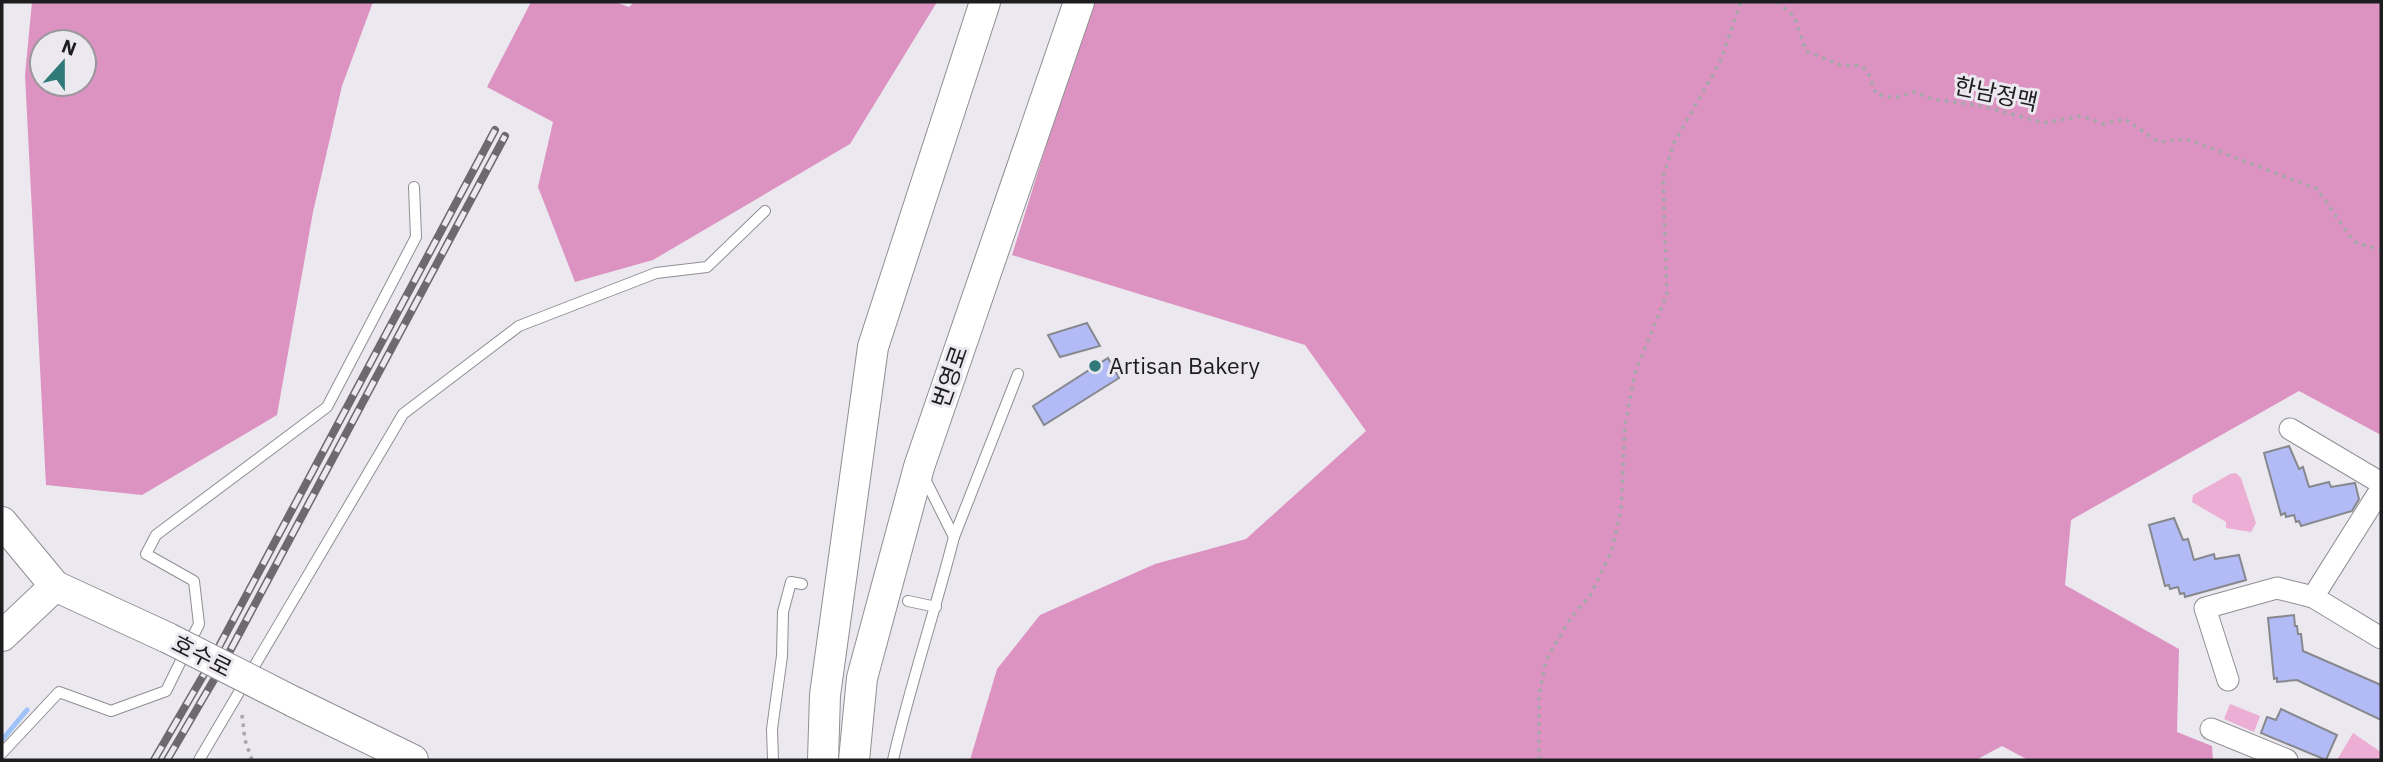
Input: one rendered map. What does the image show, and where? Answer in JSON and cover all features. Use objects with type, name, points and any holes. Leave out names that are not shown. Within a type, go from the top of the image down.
[{"type":"street","points":[[823,760],[825,695],[873,347],[985,2]]},
{"type":"street","name":"번영로","points":[[854,760],[862,678],[919,467],[1079,2]]},
{"type":"street","points":[[2290,429],[2381,483]]},
{"type":"street","points":[[2313,597],[2381,489]]},
{"type":"street","points":[[2,522],[55,586],[2,636]]},
{"type":"street","name":"호수로","points":[[55,586],[168,638],[413,760]]},
{"type":"street","points":[[2228,680],[2205,608],[2277,587],[2313,597],[2381,638]]},
{"type":"street","points":[[2211,729],[2287,760]]},
{"type":"lane","points":[[2,753],[59,692],[111,711],[166,691],[199,624],[194,581],[146,554],[156,535],[327,407],[416,237],[414,187]]},
{"type":"lane","points":[[199,760],[403,414],[519,326],[656,273],[707,267],[765,211]]},
{"type":"lane","points":[[893,760],[954,537],[1018,374]]},
{"type":"lane","points":[[919,467],[954,537]]},
{"type":"lane","points":[[774,760],[772,729],[782,656],[783,612],[791,582],[802,584]]},
{"type":"lane","points":[[908,601],[936,607]]},
{"type":"path","points":[[1539,760],[1539,695],[1546,660],[1572,616],[1590,596],[1612,550],[1621,509],[1625,425],[1634,373],[1667,294],[1664,177],[1674,143],[1720,62],[1741,2]]},
{"type":"path","name":"한남정맥","points":[[1777,2],[1794,16],[1806,51],[1840,65],[1861,66],[1868,72],[1877,94],[1894,98],[1915,92],[1931,99],[1982,106],[2044,123],[2082,116],[2103,124],[2125,120],[2158,142],[2187,139],[2316,190],[2354,242],[2381,250]]},
{"type":"path","points":[[235,698],[242,706],[245,740],[252,760]]},
{"type":"shaded area","points":[[32,2],[373,2],[342,86],[313,212],[277,415],[142,495],[46,485],[25,75],[28,44],[28,98],[98,98],[98,28],[30,28]]},
{"type":"shaded area","points":[[531,2],[615,2],[629,7],[634,2],[937,2],[850,144],[653,260],[575,282],[538,187],[553,122],[487,87]]},
{"type":"shaded area","points":[[1091,2],[2381,2],[2381,435],[2299,391],[2071,520],[2065,585],[2179,649],[2177,732],[2212,746],[2213,760],[2028,760],[2002,746],[1976,760],[970,760],[997,669],[1040,615],[1155,564],[1246,539],[1366,431],[1305,345],[1012,255]]},
{"type":"shaded area","points":[[2236,473],[2241,478],[2256,523],[2251,532],[2226,528],[2226,522],[2192,502],[2193,495]]},
{"type":"shaded area","points":[[2230,704],[2260,716],[2254,732],[2224,719]]},
{"type":"shaded area","points":[[2353,733],[2381,752],[2381,760],[2337,760]]},
{"type":"building","points":[[1087,323],[1100,346],[1060,357],[1048,335]]},
{"type":"building","points":[[1108,358],[1119,378],[1044,425],[1033,406]]},
{"type":"building","points":[[2289,446],[2299,469],[2303,467],[2309,487],[2329,482],[2331,487],[2355,483],[2359,499],[2352,511],[2301,526],[2294,515],[2281,515],[2264,453]]},
{"type":"building","points":[[2174,518],[2183,540],[2188,539],[2194,560],[2214,554],[2215,559],[2239,555],[2246,580],[2185,597],[2184,593],[2180,594],[2178,587],[2170,589],[2169,585],[2165,586],[2149,525]]},
{"type":"building","points":[[2294,615],[2295,626],[2298,634],[2301,634],[2303,651],[2381,685],[2381,720],[2297,680],[2277,682],[2277,678],[2274,679],[2268,618]]},
{"type":"building","points":[[2281,709],[2337,735],[2326,760],[2261,733],[2267,717],[2276,720]]},
{"type":"waterway","points":[[2,740],[27,710]]},
{"type":"railway","points":[[154,760],[207,669],[495,130]]},
{"type":"railway","points":[[167,760],[222,666],[505,136]]},
{"type":"place","name":"Artisan Bakery","points":[[1095,366]]}]
